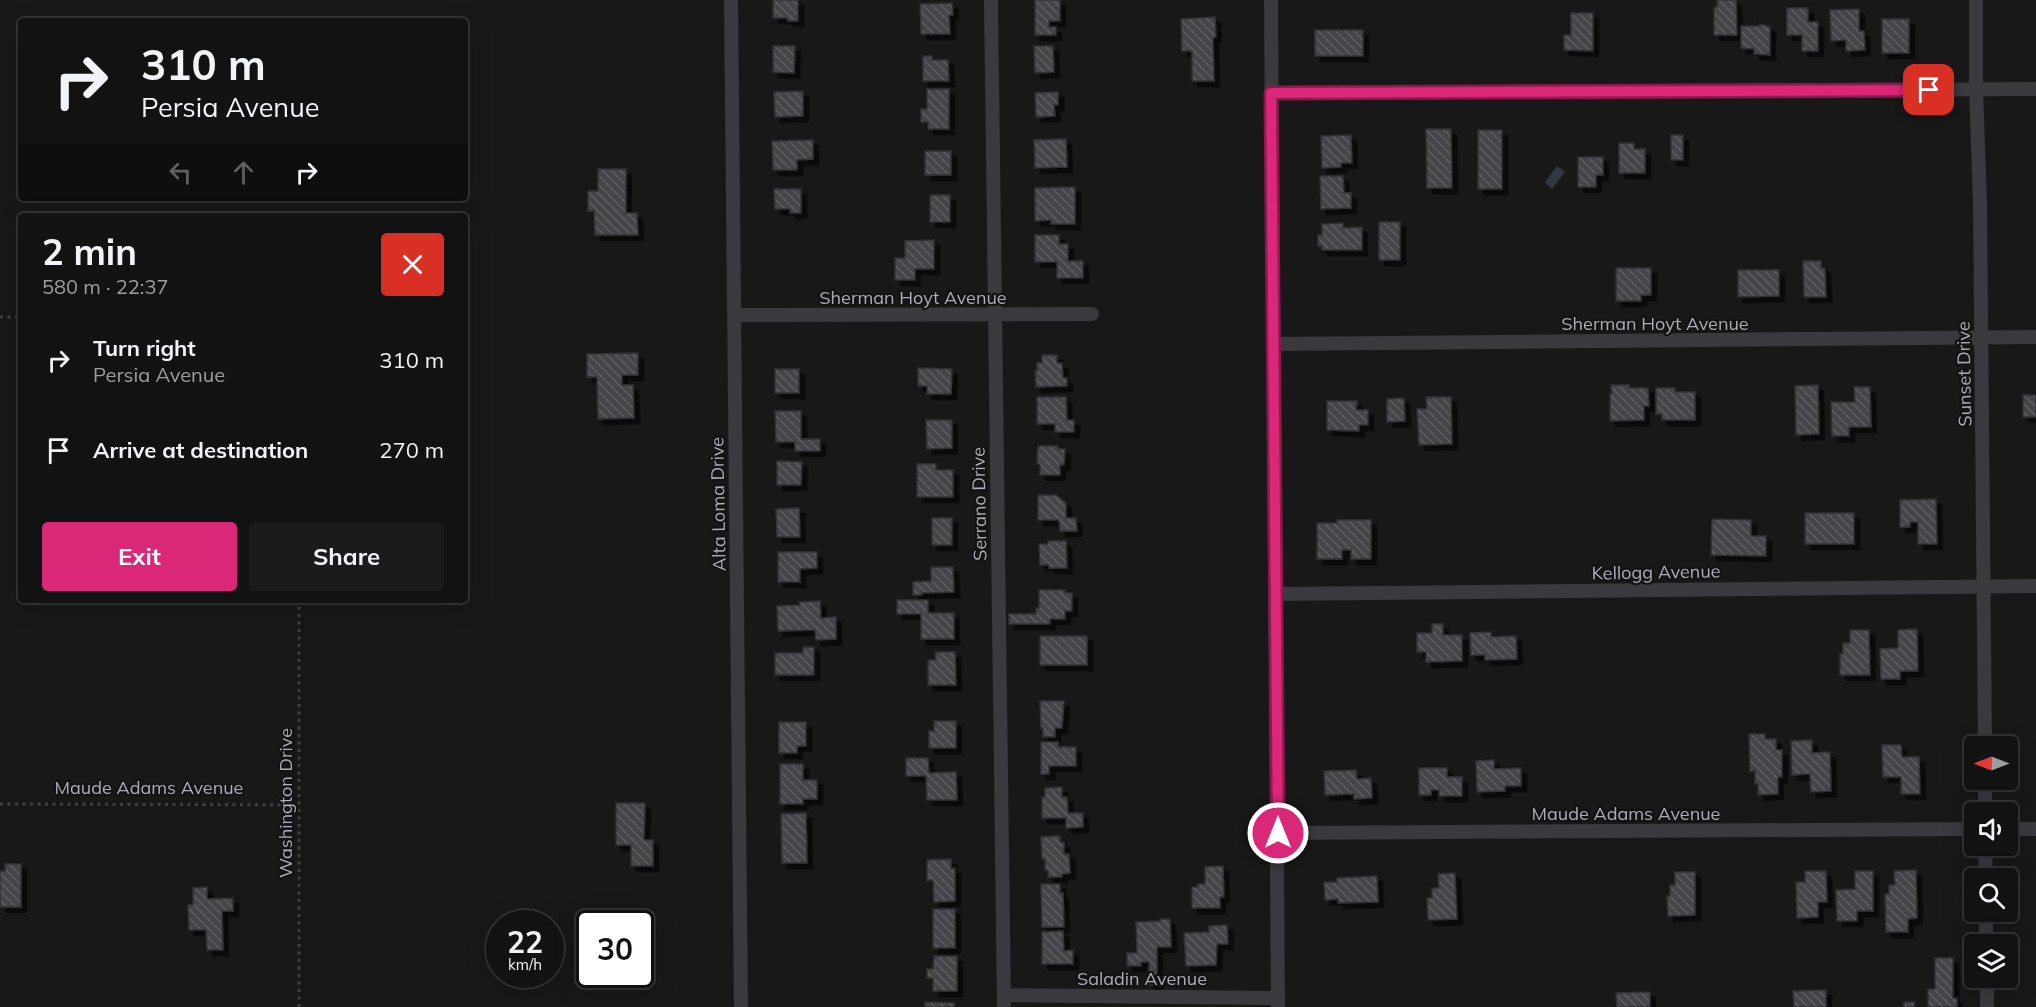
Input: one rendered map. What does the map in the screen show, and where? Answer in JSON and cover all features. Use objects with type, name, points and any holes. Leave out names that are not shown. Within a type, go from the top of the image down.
[{"type":"street","name":"Alta Loma Drive","points":[[731,0],[741,1007]]},
{"type":"street","name":"Serrano Drive","points":[[991,0],[1004,1001]]},
{"type":"street","points":[[1271,0],[1277,594],[1278,1002]]},
{"type":"street","name":"Sunset Drive","points":[[1976,0],[1982,338],[1985,736]]},
{"type":"street","points":[[1271,93],[2036,88]]},
{"type":"street","name":"Sherman Hoyt Avenue","points":[[734,315],[1092,314]]},
{"type":"street","name":"Sherman Hoyt Avenue","points":[[1274,344],[2036,337]]},
{"type":"street","name":"Kellogg Avenue","points":[[1277,594],[2036,586]]},
{"type":"street","name":"Maude Adams Avenue","points":[[1278,833],[1964,829]]},
{"type":"street","points":[[2018,829],[2036,829]]},
{"type":"street","points":[[1987,988],[1987,1007]]},
{"type":"street","name":"Saladin Avenue","points":[[1004,1001],[1278,1002]]},
{"type":"path","points":[[0,317],[18,317]]},
{"type":"path","name":"Washington Drive","points":[[299,603],[299,1007]]},
{"type":"path","name":"Maude Adams Avenue","points":[[0,804],[298,805]]},
{"type":"shaded area","points":[[1557,166],[1565,172],[1552,189],[1545,182]]},
{"type":"building","points":[[773,0],[798,0],[798,21],[773,18]]},
{"type":"building","points":[[1035,0],[1060,0],[1060,21],[1049,21],[1049,27],[1056,27],[1056,35],[1035,35]]},
{"type":"building","points":[[1717,0],[1736,0],[1737,35],[1714,35],[1714,7],[1717,7]]},
{"type":"building","points":[[952,3],[953,15],[949,15],[950,34],[921,34],[920,4]]},
{"type":"building","points":[[1787,8],[1808,8],[1808,22],[1818,22],[1818,51],[1802,51],[1802,35],[1787,35]]},
{"type":"building","points":[[1859,9],[1859,31],[1864,31],[1865,50],[1846,51],[1846,40],[1831,41],[1830,10]]},
{"type":"building","points":[[1571,13],[1593,13],[1593,51],[1564,50],[1564,35],[1571,35]]},
{"type":"building","points":[[1215,17],[1214,81],[1192,81],[1192,51],[1182,51],[1181,19]]},
{"type":"building","points":[[1882,19],[1909,19],[1909,53],[1882,53]]},
{"type":"building","points":[[1760,24],[1770,27],[1770,55],[1754,54],[1754,49],[1741,48],[1741,26],[1760,26]]},
{"type":"building","points":[[1315,30],[1363,30],[1363,56],[1315,56]]},
{"type":"building","points":[[773,46],[795,46],[794,73],[773,72]]},
{"type":"building","points":[[1034,46],[1053,46],[1054,72],[1035,73]]},
{"type":"building","points":[[923,56],[932,56],[932,60],[948,60],[949,81],[923,81]]},
{"type":"building","points":[[927,89],[949,89],[949,129],[928,129],[928,122],[921,122],[921,109],[927,109]]},
{"type":"building","points":[[803,91],[803,116],[775,117],[774,92]]},
{"type":"building","points":[[1058,92],[1058,105],[1054,105],[1055,116],[1036,117],[1035,93]]},
{"type":"building","points":[[1426,129],[1451,129],[1452,188],[1427,188]]},
{"type":"building","points":[[1478,130],[1502,130],[1502,189],[1478,189]]},
{"type":"building","points":[[1351,135],[1352,163],[1341,163],[1341,167],[1322,168],[1321,136]]},
{"type":"building","points":[[1671,135],[1683,135],[1683,160],[1671,160]]},
{"type":"building","points":[[1066,139],[1067,167],[1035,168],[1034,140]]},
{"type":"building","points":[[813,140],[813,159],[797,160],[797,170],[773,170],[772,141]]},
{"type":"building","points":[[1619,143],[1634,143],[1634,149],[1645,149],[1645,173],[1619,173]]},
{"type":"building","points":[[925,151],[951,151],[951,175],[925,175]]},
{"type":"building","points":[[1578,157],[1603,157],[1603,175],[1596,175],[1596,187],[1578,187]]},
{"type":"building","points":[[598,169],[626,169],[626,213],[637,213],[638,235],[595,235],[594,211],[588,211],[588,191],[598,191]]},
{"type":"building","points":[[1320,176],[1343,176],[1344,193],[1351,193],[1351,208],[1321,209]]},
{"type":"building","points":[[1075,187],[1075,224],[1051,224],[1051,220],[1035,221],[1035,188]]},
{"type":"building","points":[[774,189],[801,189],[801,213],[790,213],[790,209],[775,209]]},
{"type":"building","points":[[930,195],[950,195],[950,222],[930,222]]},
{"type":"building","points":[[1379,222],[1400,222],[1400,260],[1379,260]]},
{"type":"building","points":[[1343,223],[1343,228],[1362,227],[1362,250],[1322,250],[1322,246],[1318,246],[1318,235],[1322,235],[1322,224]]},
{"type":"building","points":[[1035,235],[1059,235],[1059,244],[1068,244],[1068,261],[1083,261],[1083,278],[1057,278],[1057,262],[1035,262]]},
{"type":"building","points":[[934,240],[934,269],[915,269],[915,280],[895,280],[895,258],[905,258],[905,241]]},
{"type":"building","points":[[1803,261],[1821,261],[1821,268],[1825,268],[1826,297],[1804,297]]},
{"type":"building","points":[[1616,268],[1651,268],[1651,295],[1641,295],[1641,301],[1616,301]]},
{"type":"building","points":[[1738,270],[1779,270],[1779,296],[1738,297]]},
{"type":"building","points":[[638,353],[638,375],[622,375],[622,385],[633,385],[634,418],[598,419],[597,377],[587,377],[587,354]]},
{"type":"building","points":[[1042,355],[1057,355],[1057,363],[1062,363],[1063,378],[1067,378],[1067,386],[1036,387],[1035,371],[1037,371],[1037,363],[1042,363]]},
{"type":"building","points":[[918,368],[952,369],[951,394],[927,394],[927,386],[918,386]]},
{"type":"building","points":[[775,369],[799,369],[799,393],[775,393]]},
{"type":"building","points":[[1611,385],[1648,388],[1649,406],[1644,406],[1644,420],[1610,421]]},
{"type":"building","points":[[1818,385],[1819,434],[1796,435],[1795,386]]},
{"type":"building","points":[[1854,387],[1870,387],[1871,427],[1849,427],[1849,436],[1832,436],[1831,402],[1855,402]]},
{"type":"building","points":[[1656,388],[1675,388],[1675,392],[1695,392],[1695,420],[1662,420],[1662,414],[1656,414]]},
{"type":"building","points":[[2023,395],[2036,395],[2036,417],[2023,417]]},
{"type":"building","points":[[1037,397],[1066,397],[1067,420],[1074,420],[1074,432],[1055,432],[1055,424],[1037,424]]},
{"type":"building","points":[[1426,397],[1451,397],[1452,444],[1419,445],[1417,409],[1427,409]]},
{"type":"building","points":[[1404,398],[1405,421],[1387,422],[1387,399]]},
{"type":"building","points":[[1327,401],[1357,401],[1356,410],[1368,410],[1368,425],[1359,425],[1359,431],[1327,430]]},
{"type":"building","points":[[775,411],[801,411],[801,439],[820,439],[820,451],[795,451],[795,442],[776,442]]},
{"type":"building","points":[[926,420],[952,420],[952,448],[927,449]]},
{"type":"building","points":[[1038,446],[1058,446],[1058,449],[1065,449],[1064,465],[1060,465],[1060,475],[1040,475],[1040,464],[1037,464]]},
{"type":"building","points":[[777,461],[802,462],[801,485],[777,485]]},
{"type":"building","points":[[917,464],[936,464],[936,470],[953,470],[953,497],[917,497]]},
{"type":"building","points":[[1038,495],[1056,495],[1066,503],[1066,518],[1076,518],[1077,531],[1060,531],[1059,520],[1038,520]]},
{"type":"building","points":[[1936,499],[1937,544],[1918,544],[1918,522],[1910,522],[1910,527],[1900,527],[1900,500]]},
{"type":"building","points":[[799,508],[800,537],[777,537],[776,509]]},
{"type":"building","points":[[1805,513],[1854,513],[1854,544],[1805,544]]},
{"type":"building","points":[[932,518],[952,518],[952,545],[932,545]]},
{"type":"building","points":[[1712,519],[1751,520],[1751,536],[1766,536],[1766,556],[1711,555]]},
{"type":"building","points":[[1337,520],[1371,520],[1371,559],[1351,559],[1351,550],[1342,550],[1342,559],[1317,559],[1317,523],[1337,523]]},
{"type":"building","points":[[1048,541],[1066,541],[1067,568],[1049,568],[1049,565],[1040,565],[1039,544],[1048,544]]},
{"type":"building","points":[[778,552],[817,552],[817,568],[800,569],[800,582],[778,582]]},
{"type":"building","points":[[931,567],[953,567],[954,592],[913,595],[913,582],[931,581]]},
{"type":"building","points":[[1039,590],[1065,590],[1065,593],[1072,593],[1072,611],[1065,611],[1065,619],[1050,619],[1050,624],[1009,624],[1009,614],[1036,614],[1036,608],[1039,608]]},
{"type":"building","points":[[897,600],[928,600],[928,613],[954,613],[954,639],[921,639],[921,614],[897,614]]},
{"type":"building","points":[[820,601],[821,618],[836,617],[836,639],[816,640],[815,630],[778,631],[777,606]]},
{"type":"building","points":[[1432,624],[1443,624],[1443,635],[1462,635],[1462,661],[1426,662],[1426,652],[1417,652],[1417,633],[1432,633]]},
{"type":"building","points":[[1917,629],[1918,671],[1900,671],[1900,679],[1881,679],[1880,649],[1898,648],[1898,630]]},
{"type":"building","points":[[1850,630],[1869,630],[1870,675],[1840,675],[1840,654],[1843,654],[1843,643],[1850,643]]},
{"type":"building","points":[[1491,632],[1491,637],[1516,636],[1517,659],[1485,660],[1485,655],[1471,655],[1470,633]]},
{"type":"building","points":[[1040,636],[1087,636],[1087,665],[1040,665]]},
{"type":"building","points":[[803,647],[814,647],[814,675],[775,675],[775,653],[803,653]]},
{"type":"building","points":[[935,652],[955,652],[956,685],[928,685],[928,660],[936,660]]},
{"type":"building","points":[[1040,701],[1064,701],[1062,728],[1055,728],[1055,737],[1043,737]]},
{"type":"building","points":[[934,721],[956,721],[956,748],[929,748],[929,731],[934,731]]},
{"type":"building","points":[[779,722],[806,722],[806,746],[797,746],[797,753],[779,753]]},
{"type":"building","points":[[1749,734],[1765,734],[1765,739],[1776,739],[1776,750],[1782,750],[1782,777],[1778,777],[1778,794],[1758,795],[1755,770],[1750,772]]},
{"type":"building","points":[[1812,740],[1812,753],[1830,752],[1831,791],[1811,792],[1810,774],[1792,775],[1791,741]]},
{"type":"building","points":[[1041,742],[1058,742],[1058,747],[1076,747],[1076,766],[1049,766],[1049,774],[1041,774]]},
{"type":"building","points":[[1882,745],[1901,745],[1902,757],[1919,757],[1920,794],[1901,794],[1901,777],[1883,777]]},
{"type":"building","points":[[906,758],[928,758],[929,773],[956,772],[957,800],[927,800],[926,776],[906,776]]},
{"type":"building","points":[[1494,760],[1494,769],[1521,768],[1521,786],[1505,786],[1505,791],[1477,792],[1476,761]]},
{"type":"building","points":[[780,764],[803,764],[803,780],[817,780],[817,799],[803,799],[803,804],[780,804]]},
{"type":"building","points":[[1419,768],[1447,768],[1447,777],[1462,777],[1462,796],[1439,796],[1439,790],[1431,790],[1431,795],[1419,795]]},
{"type":"building","points":[[1356,770],[1357,779],[1371,778],[1372,798],[1354,799],[1354,794],[1325,795],[1324,771]]},
{"type":"building","points":[[1062,787],[1062,797],[1067,797],[1068,813],[1083,813],[1083,827],[1066,828],[1066,818],[1042,818],[1042,797],[1045,797],[1045,788]]},
{"type":"building","points":[[616,803],[645,803],[644,840],[653,840],[653,866],[631,866],[631,845],[616,845]]},
{"type":"building","points":[[806,813],[807,863],[782,863],[781,814]]},
{"type":"building","points":[[1060,836],[1060,842],[1064,842],[1064,854],[1069,854],[1070,873],[1062,874],[1062,877],[1048,877],[1048,870],[1045,870],[1045,859],[1042,859],[1041,837]]},
{"type":"building","points":[[951,859],[951,869],[955,868],[955,901],[934,902],[933,880],[927,881],[927,860]]},
{"type":"building","points":[[5,864],[21,864],[21,907],[0,907],[0,871],[5,871]]},
{"type":"building","points":[[1223,866],[1224,897],[1220,897],[1220,908],[1192,908],[1192,887],[1205,884],[1205,867]]},
{"type":"building","points":[[1916,870],[1917,918],[1908,919],[1908,932],[1886,932],[1885,894],[1889,894],[1889,885],[1895,885],[1894,871]]},
{"type":"building","points":[[1805,871],[1826,871],[1827,902],[1818,902],[1818,917],[1797,918],[1796,882],[1805,882]]},
{"type":"building","points":[[1855,871],[1873,871],[1873,911],[1857,911],[1857,921],[1837,921],[1836,890],[1855,889]]},
{"type":"building","points":[[1675,872],[1695,872],[1695,915],[1668,916],[1667,896],[1670,896],[1670,885],[1675,885]]},
{"type":"building","points":[[1455,873],[1457,919],[1428,920],[1427,898],[1432,898],[1432,888],[1439,888],[1438,874]]},
{"type":"building","points":[[1377,876],[1378,902],[1338,903],[1338,899],[1325,900],[1324,882],[1337,882],[1337,878]]},
{"type":"building","points":[[1041,884],[1060,884],[1060,893],[1063,893],[1064,927],[1042,927]]},
{"type":"building","points":[[207,887],[207,899],[233,898],[233,911],[222,911],[223,950],[207,950],[206,930],[189,930],[188,905],[193,905],[193,888]]},
{"type":"building","points":[[933,909],[955,909],[955,948],[933,948]]},
{"type":"building","points":[[1160,919],[1170,919],[1171,947],[1157,947],[1157,985],[1149,985],[1149,962],[1141,962],[1141,966],[1127,966],[1127,953],[1137,953],[1136,922],[1160,921]]},
{"type":"building","points":[[1227,925],[1228,944],[1217,944],[1216,965],[1186,966],[1184,933],[1209,932],[1209,926]]},
{"type":"building","points":[[1063,931],[1064,951],[1073,950],[1073,964],[1042,964],[1042,932]]},
{"type":"building","points":[[934,956],[957,956],[957,991],[933,991],[933,978],[927,978],[927,969],[933,969]]},
{"type":"building","points":[[1935,958],[1953,958],[1953,998],[1957,998],[1957,1007],[1928,1007],[1928,989],[1935,989]]},
{"type":"building","points":[[1826,990],[1826,1007],[1794,1007],[1793,991]]},
{"type":"building","points":[[1650,992],[1650,1007],[1617,1007],[1616,993]]},
{"type":"building","points":[[925,1002],[954,1003],[954,1007],[925,1007]]},
{"type":"building","points":[[1904,1002],[1915,1002],[1914,1007],[1904,1007]]},
{"type":"route","points":[[1278,833],[1271,93],[1929,90]]}]
